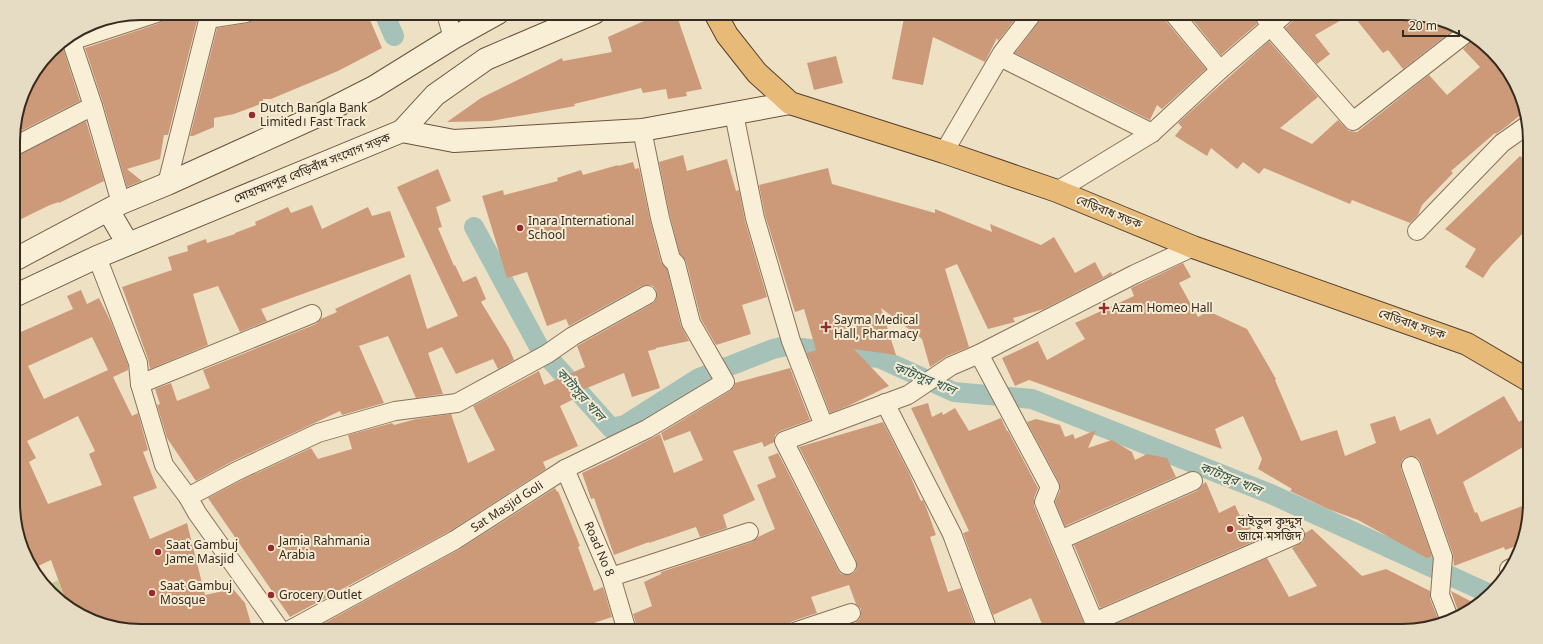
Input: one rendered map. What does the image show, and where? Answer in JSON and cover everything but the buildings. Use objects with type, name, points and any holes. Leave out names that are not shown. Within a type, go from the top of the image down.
[{"type":"highway","name":"বেড়িবাধ সড়ক","points":[[719,20],[727,35],[757,73],[790,104],[944,152],[1057,191],[1193,247],[1467,344],[1523,377]]},
{"type":"main road","points":[[20,257],[114,206],[167,184],[315,117],[374,87],[453,38],[485,20]]},
{"type":"main road","name":"মোহাম্মদপুর বেড়িবাঁধ সংযোগ সড়ক","points":[[20,293],[97,256],[402,131],[435,95],[486,59],[578,20]]},
{"type":"main road","points":[[402,131],[454,141],[642,130],[790,104]]},
{"type":"main road","points":[[114,206],[128,244]]},
{"type":"street","points":[[81,36],[134,20]]},
{"type":"street","points":[[167,184],[208,20]]},
{"type":"street","points":[[448,20],[453,38]]},
{"type":"street","points":[[944,152],[1002,52],[1027,20]]},
{"type":"street","points":[[1179,20],[1220,70]]},
{"type":"street","points":[[1057,191],[1152,133],[1220,70],[1266,20]]},
{"type":"street","points":[[1268,20],[1353,121],[1463,36]]},
{"type":"street","points":[[71,42],[93,106],[114,206]]},
{"type":"street","points":[[1000,57],[1152,133]]},
{"type":"street","points":[[20,143],[93,106]]},
{"type":"street","points":[[734,114],[755,218],[791,341],[824,426]]},
{"type":"street","points":[[1417,231],[1502,143],[1522,129]]},
{"type":"street","name":"Sat Masjid Goli","points":[[301,624],[455,540],[565,469],[648,429],[725,382],[691,323],[676,264],[671,259],[660,218],[642,130]]},
{"type":"street","points":[[848,565],[784,441],[908,395],[951,366],[979,354],[1135,274],[1193,247]]},
{"type":"street","points":[[97,256],[138,363],[140,384],[164,465],[276,624]]},
{"type":"street","points":[[188,497],[237,471],[318,433],[395,411],[457,403],[547,354],[573,336],[647,295]]},
{"type":"street","points":[[140,384],[312,314]]},
{"type":"street","points":[[979,354],[1050,487],[1044,502],[1095,624]]},
{"type":"street","points":[[885,403],[952,534],[985,624]]},
{"type":"street","points":[[1411,466],[1443,557],[1440,595],[1448,615]]},
{"type":"street","name":"Road No 8","points":[[565,469],[612,577],[623,624]]},
{"type":"street","points":[[1060,540],[1193,481]]},
{"type":"street","points":[[612,577],[749,532]]},
{"type":"street","points":[[1100,624],[1295,535]]},
{"type":"street","points":[[818,624],[850,613]]},
{"type":"green space","points":[[58,580],[64,597],[55,589],[51,584]]},
{"type":"waterway","name":"কাটাসুর খাল","points":[[387,20],[394,36]]},
{"type":"waterway","name":"কাটাসুর খাল","points":[[474,227],[539,347],[611,428],[625,425],[699,378],[773,349],[786,346],[879,358],[954,392],[1032,399],[1273,495],[1485,591]]},
{"type":"place","name":"Dutch Bangla Bank Limited। Fast Track","points":[[252,115]]},
{"type":"place","name":"Inara International School","points":[[520,228]]},
{"type":"place","name":"Azam Homeo Hall","points":[[1104,308]]},
{"type":"place","name":"Sayma Medical Hall, Pharmacy","points":[[826,327]]},
{"type":"place","name":"বাইতুল কুদ্দুস জামে মসজিদ","points":[[1230,529]]},
{"type":"place","name":"Jamia Rahmania Arabia","points":[[271,548]]},
{"type":"place","name":"Saat Gambuj Jame Masjid","points":[[158,552]]},
{"type":"place","name":"Saat Gambuj Mosque","points":[[152,593]]},
{"type":"place","name":"Grocery Outlet","points":[[271,595]]}]
